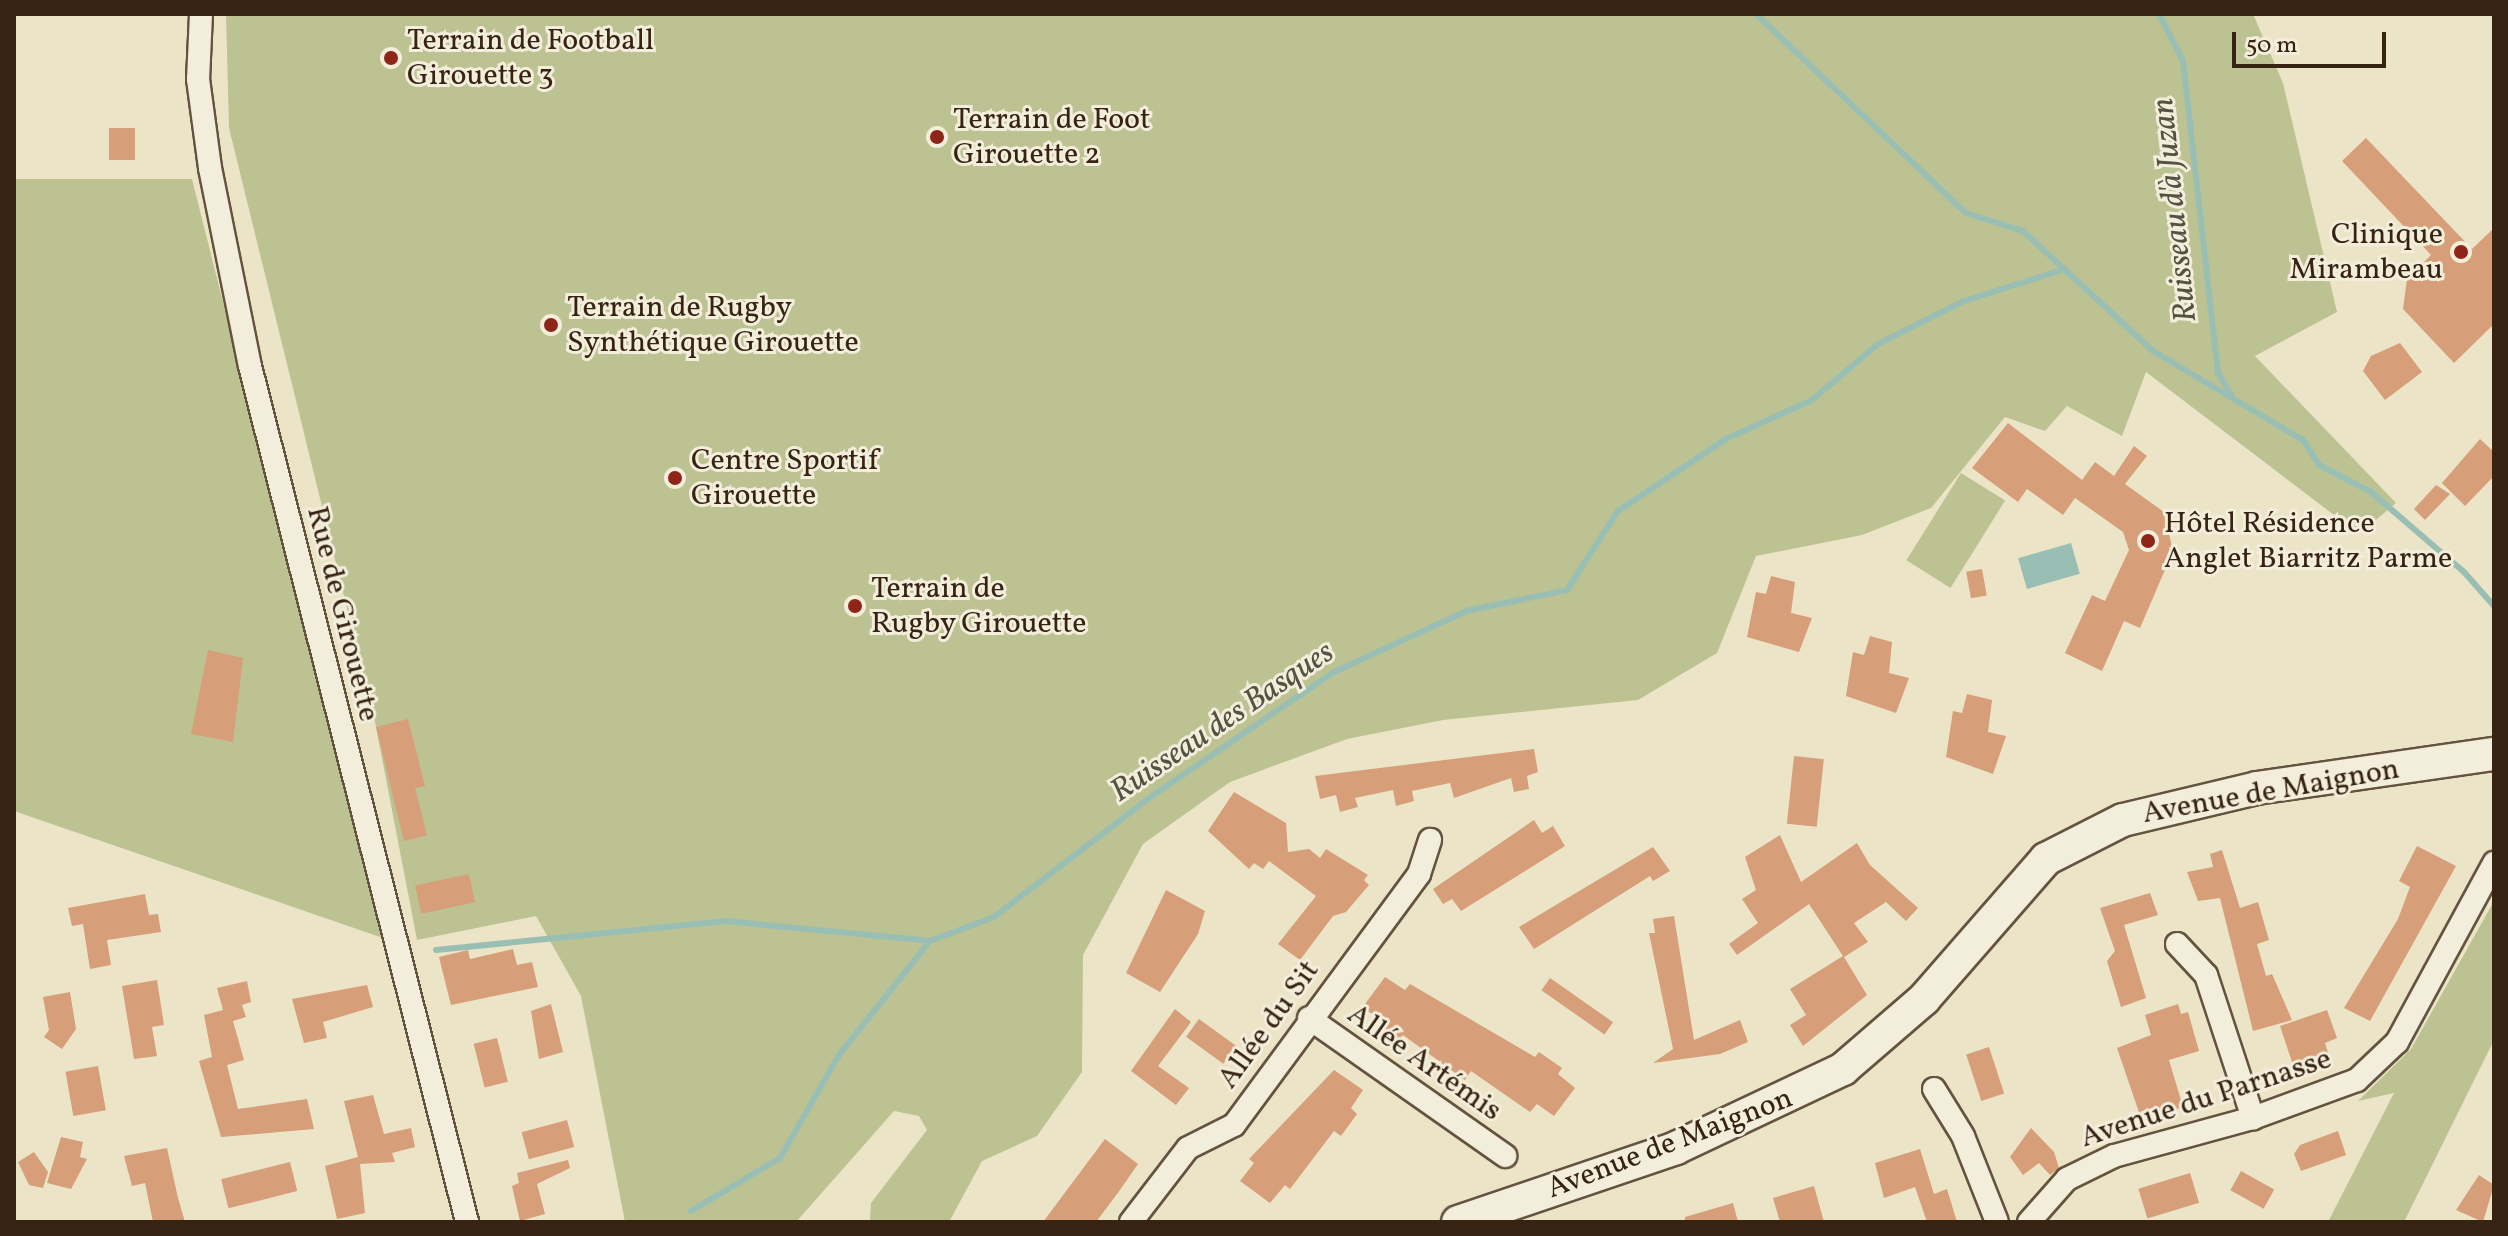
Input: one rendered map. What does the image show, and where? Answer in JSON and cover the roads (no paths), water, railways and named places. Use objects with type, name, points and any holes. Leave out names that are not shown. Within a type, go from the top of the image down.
[{"type":"street","name":"Rue de Girouette","points":[[201,14],[198,79],[210,168],[250,366],[467,1222]]},
{"type":"street","name":"Avenue de Maignon","points":[[1458,1222],[1676,1148],[1843,1069],[1924,999],[2046,859],[2123,820],[2257,788],[2494,754]]},
{"type":"street","name":"Allée du Sit","points":[[1131,1222],[1188,1148],[1234,1125],[1309,1018],[1419,874],[1430,840]]},
{"type":"street","name":"Avenue du Parnasse","points":[[2029,1222],[2067,1179],[2114,1156],[2253,1118],[2357,1080],[2397,1042],[2494,863]]},
{"type":"street","points":[[2177,944],[2206,975],[2253,1118]]},
{"type":"street","name":"Allée Artémis","points":[[1309,1018],[1505,1156]]},
{"type":"street","points":[[1934,1089],[1963,1136],[1997,1222]]},
{"type":"water","points":[[2071,543],[2080,574],[2027,589],[2018,558]]},
{"type":"waterway","points":[[1756,14],[1966,213],[2023,231],[2153,351],[2303,440],[2319,465],[2371,492],[2464,572],[2494,606]]},
{"type":"waterway","name":"Ruisseau d'à Juzan","points":[[2159,14],[2183,61],[2218,373],[2231,395]]},
{"type":"waterway","name":"Ruisseau des Basques","points":[[691,1211],[780,1158],[839,1055],[930,941],[994,917],[1149,798],[1332,673],[1466,611],[1567,590],[1618,511],[1726,439],[1812,400],[1878,344],[1964,301],[2065,269]]},
{"type":"waterway","points":[[436,950],[724,921],[930,941]]},
{"type":"place","name":"Terrain de Football Girouette 3","points":[[391,58]]},
{"type":"place","name":"Terrain de Foot Girouette 2","points":[[937,137]]},
{"type":"place","name":"Clinique Mirambeau","points":[[2461,252]]},
{"type":"place","name":"Terrain de Rugby Synthétique Girouette","points":[[551,325]]},
{"type":"place","name":"Centre Sportif Girouette","points":[[675,478]]},
{"type":"place","name":"Hôtel Résidence Anglet Biarritz Parme","points":[[2148,541]]},
{"type":"place","name":"Terrain de Rugby Girouette","points":[[855,606]]}]
